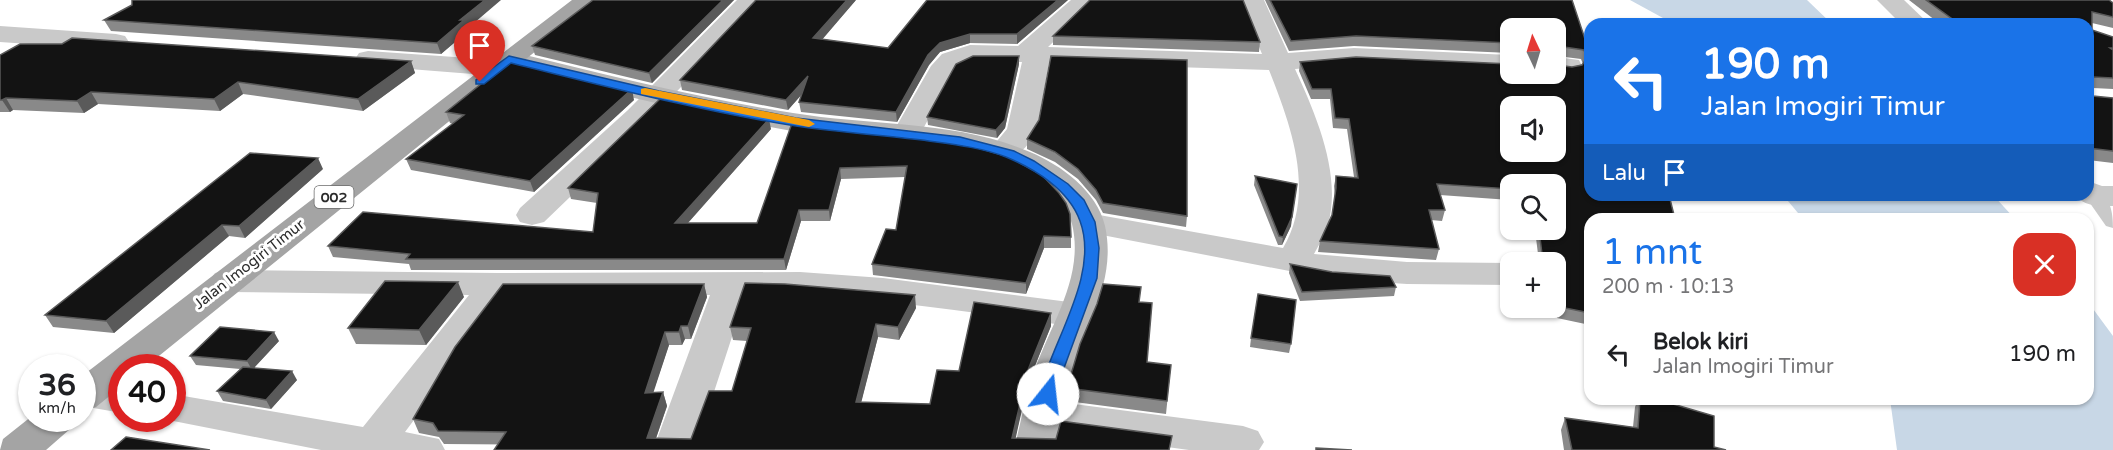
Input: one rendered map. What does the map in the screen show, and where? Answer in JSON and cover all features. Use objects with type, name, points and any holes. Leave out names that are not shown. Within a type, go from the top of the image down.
[{"type":"main road","name":"Jalan Imogiri Timur","points":[[97,396],[227,281],[587,0]]},
{"type":"main road","points":[[18,450],[39,432]]},
{"type":"street","points":[[532,215],[659,95],[751,0]]},
{"type":"street","points":[[1252,0],[1307,137],[1316,194],[1311,225],[1293,261]]},
{"type":"street","points":[[1889,0],[1909,18]]},
{"type":"street","points":[[1003,152],[1018,138],[1022,129],[1031,54],[1078,1]]},
{"type":"street","points":[[0,34],[142,44]]},
{"type":"street","points":[[907,134],[944,66],[951,60],[970,53],[1277,62],[1354,56],[1500,63]]},
{"type":"street","points":[[344,57],[504,63],[796,122],[960,141],[1003,152],[1030,163],[1064,187],[1079,203],[1088,222],[1092,248],[1089,278],[1077,315],[1052,374],[1039,432],[1243,442]]},
{"type":"street","points":[[1088,222],[1330,268],[1500,274]]},
{"type":"street","points":[[227,281],[498,284],[800,283],[883,289],[1077,315]]},
{"type":"street","points":[[674,450],[732,283]]},
{"type":"street","points":[[371,447],[498,284]]},
{"type":"street","points":[[186,411],[371,447],[424,450]]},
{"type":"lane","points":[[2098,195],[2113,222]]},
{"type":"water","points":[[1630,0],[1807,0],[1826,18],[1663,18]]},
{"type":"water","points":[[1788,201],[1998,201],[2010,213],[1798,213]]},
{"type":"water","points":[[2094,310],[2113,336],[2113,450],[1897,450],[1891,405],[2094,405]]},
{"type":"building","points":[[132,0],[485,0],[437,43],[104,20],[132,5]]},
{"type":"building","points":[[593,0],[723,0],[649,73],[532,46]]},
{"type":"building","points":[[756,0],[847,0],[813,38],[888,48],[927,0],[1058,0],[1017,34],[970,34],[940,43],[928,55],[896,112],[799,102],[808,76],[786,100],[680,80]]},
{"type":"building","points":[[1090,0],[1243,0],[1260,42],[1053,36]]},
{"type":"building","points":[[1270,0],[1572,0],[1584,36],[1584,50],[1566,47],[1566,18],[1500,18],[1500,43],[1356,36],[1291,41]]},
{"type":"building","points":[[1926,0],[2109,0],[2113,3],[2113,17],[2092,12],[2092,18],[1951,18]]},
{"type":"building","points":[[2094,31],[2113,37],[2113,48],[2110,48],[2113,50],[2113,78],[2094,77]]},
{"type":"building","points":[[72,38],[411,61],[358,99],[238,82],[214,99],[91,92],[77,101],[6,98],[0,100],[0,55],[20,44],[62,44]]},
{"type":"building","points":[[973,56],[1019,56],[1005,120],[996,130],[927,117],[956,64]]},
{"type":"building","points":[[1051,56],[1187,60],[1187,216],[1103,203],[1096,190],[1078,169],[1055,152],[1027,139],[1039,120]]},
{"type":"building","points":[[1356,57],[1500,64],[1500,84],[1566,84],[1566,66],[1582,65],[1584,62],[1584,201],[1670,201],[1674,213],[1584,213],[1584,312],[1566,308],[1566,252],[1542,252],[1540,240],[1566,240],[1566,174],[1500,174],[1500,188],[1437,184],[1445,210],[1429,210],[1439,249],[1320,241],[1332,215],[1336,176],[1358,178],[1349,119],[1335,118],[1331,89],[1312,89],[1300,62]]},
{"type":"building","points":[[511,60],[632,89],[530,181],[406,159],[464,115],[446,112]]},
{"type":"building","points":[[2094,96],[2113,98],[2113,151],[2094,149]]},
{"type":"building","points":[[662,97],[769,119],[675,223],[757,223],[792,123],[947,139],[1009,157],[1042,175],[1059,193],[1070,214],[1071,237],[1044,236],[1026,283],[872,264],[886,229],[896,230],[907,166],[840,168],[829,210],[799,210],[784,259],[406,259],[410,254],[328,246],[363,212],[593,232],[598,193],[568,188]]},
{"type":"building","points":[[250,153],[318,158],[239,226],[222,225],[106,321],[45,315]]},
{"type":"building","points":[[1255,176],[1297,184],[1292,217],[1283,237],[1279,236]]},
{"type":"building","points":[[1290,264],[1332,272],[1390,276],[1396,287],[1302,292]]},
{"type":"building","points":[[385,281],[458,282],[419,330],[348,328]]},
{"type":"building","points":[[745,283],[785,284],[915,295],[898,327],[876,324],[856,402],[930,404],[937,370],[959,371],[974,302],[1051,313],[1028,370],[1012,438],[1056,439],[1061,421],[1172,436],[1169,450],[494,450],[506,432],[438,431],[433,423],[413,419],[455,347],[503,284],[704,284],[688,326],[681,326],[679,332],[665,332],[645,393],[663,392],[647,438],[691,439],[709,391],[732,391],[751,328],[730,327]]},
{"type":"building","points":[[1103,284],[1141,287],[1139,302],[1152,303],[1147,362],[1171,365],[1167,401],[1067,388],[1080,344]]},
{"type":"building","points":[[1258,294],[1296,300],[1291,344],[1251,338]]},
{"type":"building","points":[[220,327],[274,332],[247,361],[190,356]]},
{"type":"building","points":[[243,367],[292,371],[266,400],[217,391]]},
{"type":"building","points":[[1640,405],[1676,405],[1714,416],[1714,447],[1726,450],[1572,450],[1565,418],[1638,428]]},
{"type":"building","points":[[126,437],[210,450],[111,450]]},
{"type":"building","points":[[1316,448],[1352,450],[1316,450]]},
{"type":"slow traffic","points":[[645,92],[809,124]]},
{"type":"route","points":[[480,82],[509,59],[659,95],[796,122],[960,141],[1010,154],[1030,163],[1064,187],[1079,203],[1088,222],[1092,248],[1089,278],[1077,315],[1052,374],[1048,394]]}]
